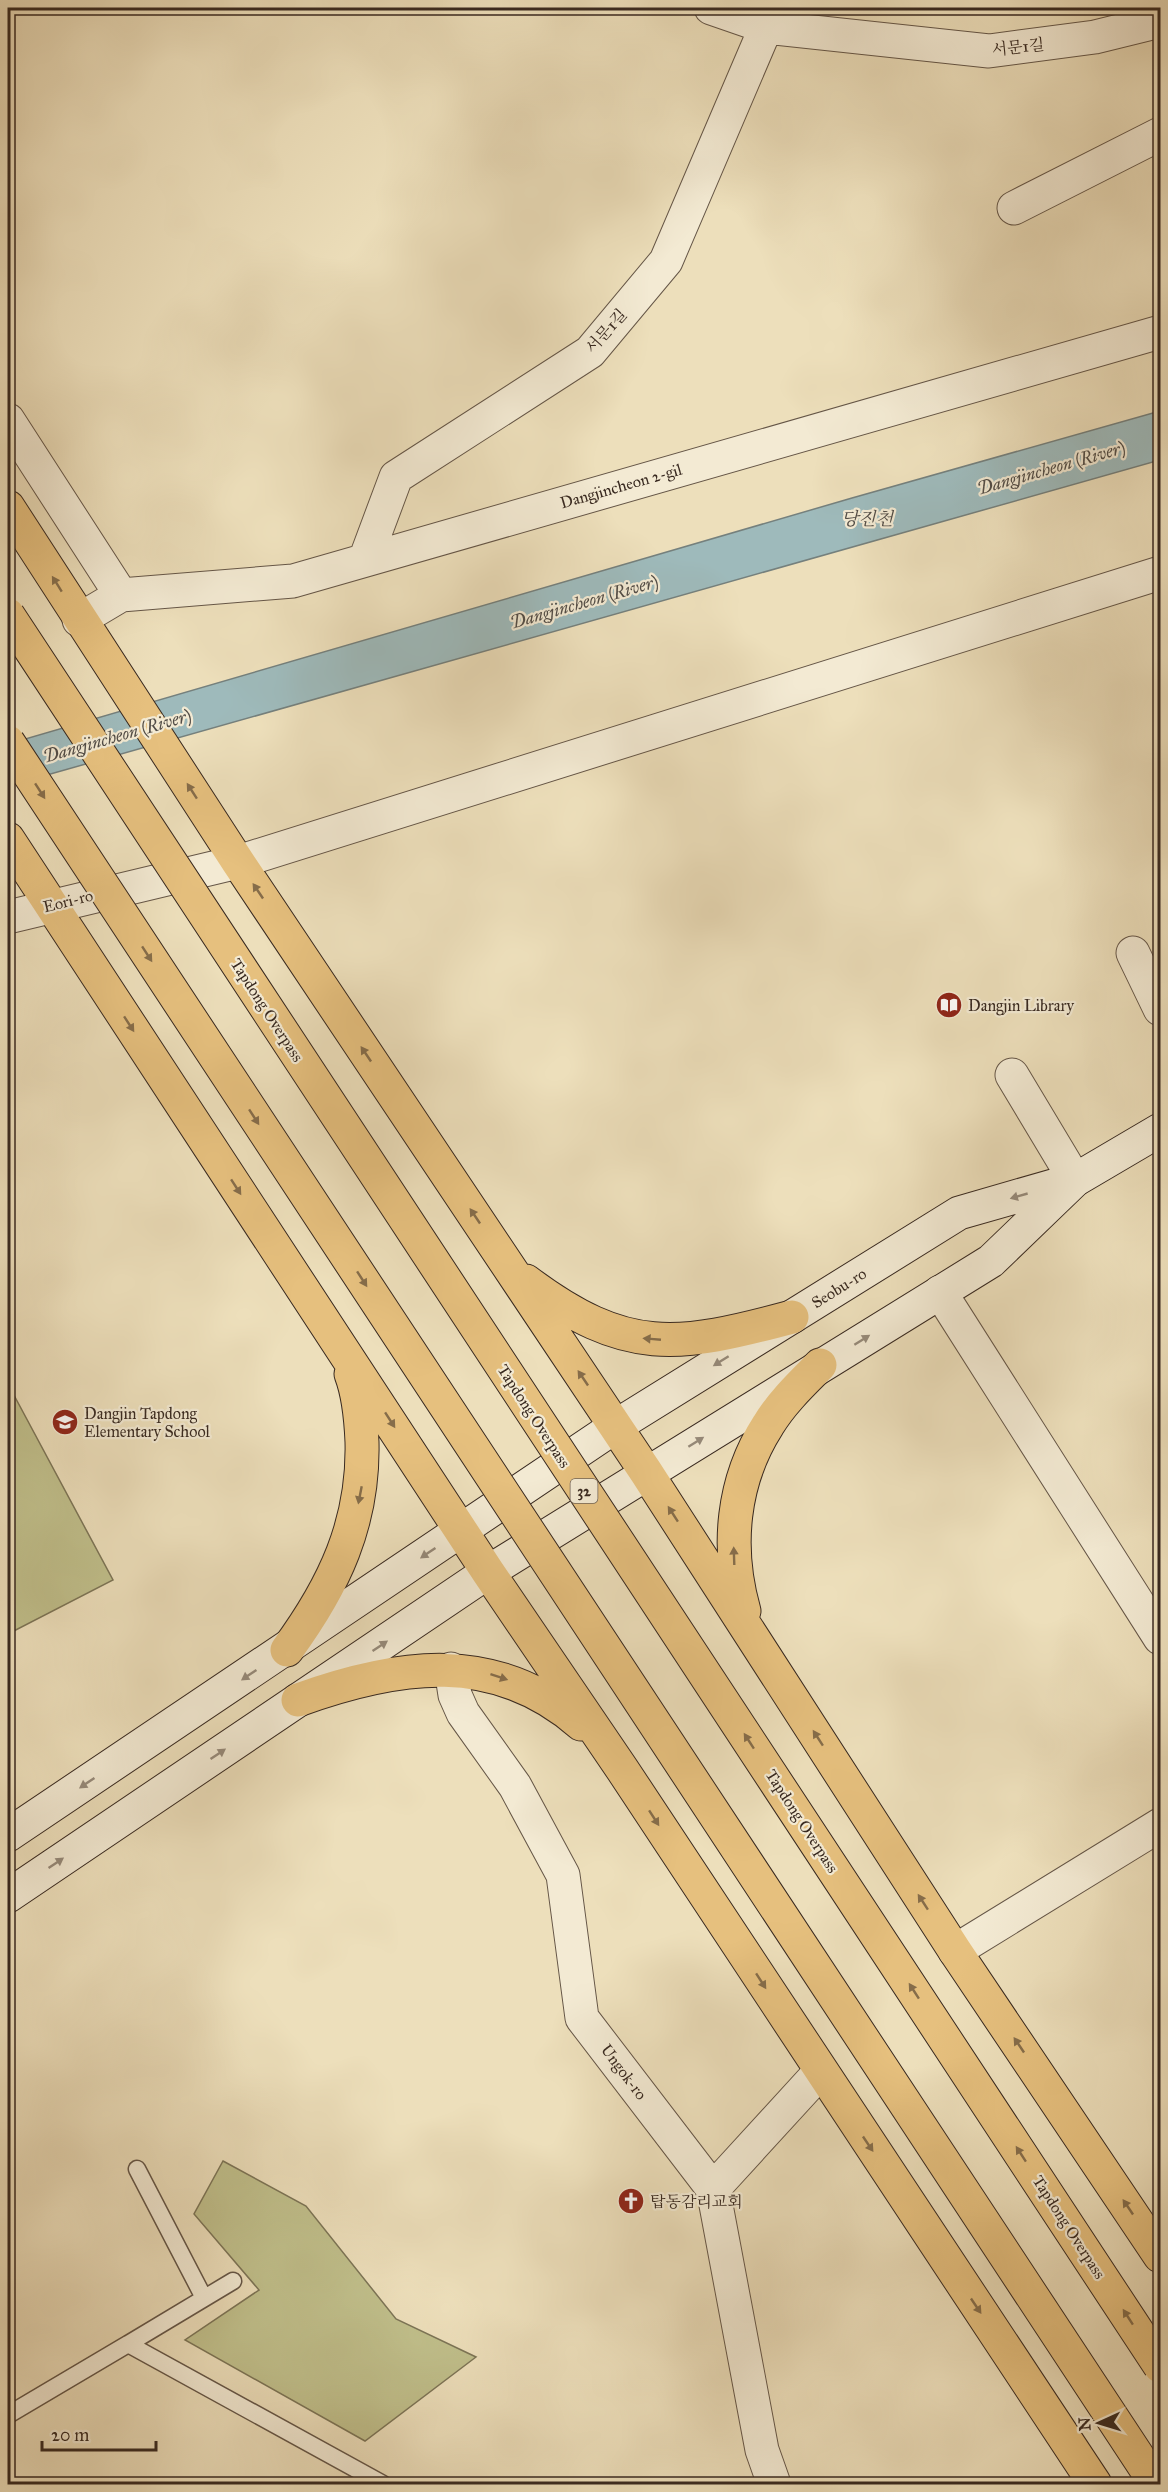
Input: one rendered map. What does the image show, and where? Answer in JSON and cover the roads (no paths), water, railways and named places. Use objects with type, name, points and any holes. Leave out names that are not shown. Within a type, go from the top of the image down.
[{"type":"highway","points":[[8,507],[231,851],[616,1426],[955,1951],[1161,2256]]},
{"type":"highway","name":"Tapdong Overpass","points":[[8,615],[1161,2366]]},
{"type":"highway","points":[[8,742],[1156,2484]]},
{"type":"highway","points":[[8,839],[462,1529],[488,1572],[622,1768],[820,2072],[1095,2484]]},
{"type":"highway","points":[[501,1255],[526,1281],[582,1318],[645,1339],[710,1338],[792,1317]]},
{"type":"highway","points":[[287,1650],[309,1620],[336,1571],[353,1523],[362,1486],[361,1425],[357,1399],[353,1380],[335,1336]]},
{"type":"highway","points":[[750,1633],[737,1587],[734,1563],[734,1536],[739,1496],[753,1453],[768,1424],[788,1398],[820,1365]]},
{"type":"highway","points":[[298,1701],[374,1677],[451,1669],[485,1673],[543,1695],[583,1725],[622,1768]]},
{"type":"street","name":"서문1길","points":[[711,8],[766,27],[989,51],[1095,37],[1161,21]]},
{"type":"street","name":"서문1길","points":[[365,560],[396,477],[590,352],[666,261],[766,27]]},
{"type":"street","points":[[1014,208],[1161,134]]},
{"type":"street","name":"Dangjincheon 2-gil","points":[[84,626],[121,595],[293,580],[1161,332]]},
{"type":"street","points":[[8,420],[121,595]]},
{"type":"street","name":"Eori-ro","points":[[8,917],[44,895],[128,886],[231,851],[1161,573]]},
{"type":"street","points":[[1133,953],[1161,1009]]},
{"type":"street","points":[[1012,1075],[1075,1180]]},
{"type":"street","name":"Seobu-ro","points":[[8,1896],[488,1572],[646,1472],[991,1261],[1075,1180],[1161,1130]]},
{"type":"street","name":"Seobu-ro","points":[[8,1835],[287,1650],[616,1426],[959,1213],[1075,1180]]},
{"type":"street","points":[[940,1292],[1161,1638]]},
{"type":"street","name":"Ungok-ro","points":[[451,1669],[455,1695],[463,1713],[515,1786],[563,1875],[582,2018],[713,2189],[762,2450],[774,2484]]},
{"type":"street","points":[[955,1951],[1161,1825]]},
{"type":"street","points":[[713,2189],[820,2072]]},
{"type":"lane","points":[[137,2169],[204,2298]]},
{"type":"lane","points":[[8,2415],[233,2281]]},
{"type":"lane","points":[[128,2344],[383,2484]]},
{"type":"water","name":"당진천","points":[[1160,411],[1160,460],[8,786],[8,744],[852,498]]},
{"type":"place","name":"Dangjin Library","points":[[949,1005]]},
{"type":"place","name":"Dangjin Tapdong Elementary School","points":[[65,1422]]},
{"type":"place","name":"탑동감리교회","points":[[631,2201]]},
{"type":"water label","name":"Dangjincheon (River)","points":[[1051,468]]},
{"type":"water label","name":"Dangjincheon (River)","points":[[584,602]]},
{"type":"water label","name":"Dangjincheon (River)","points":[[117,736]]}]
